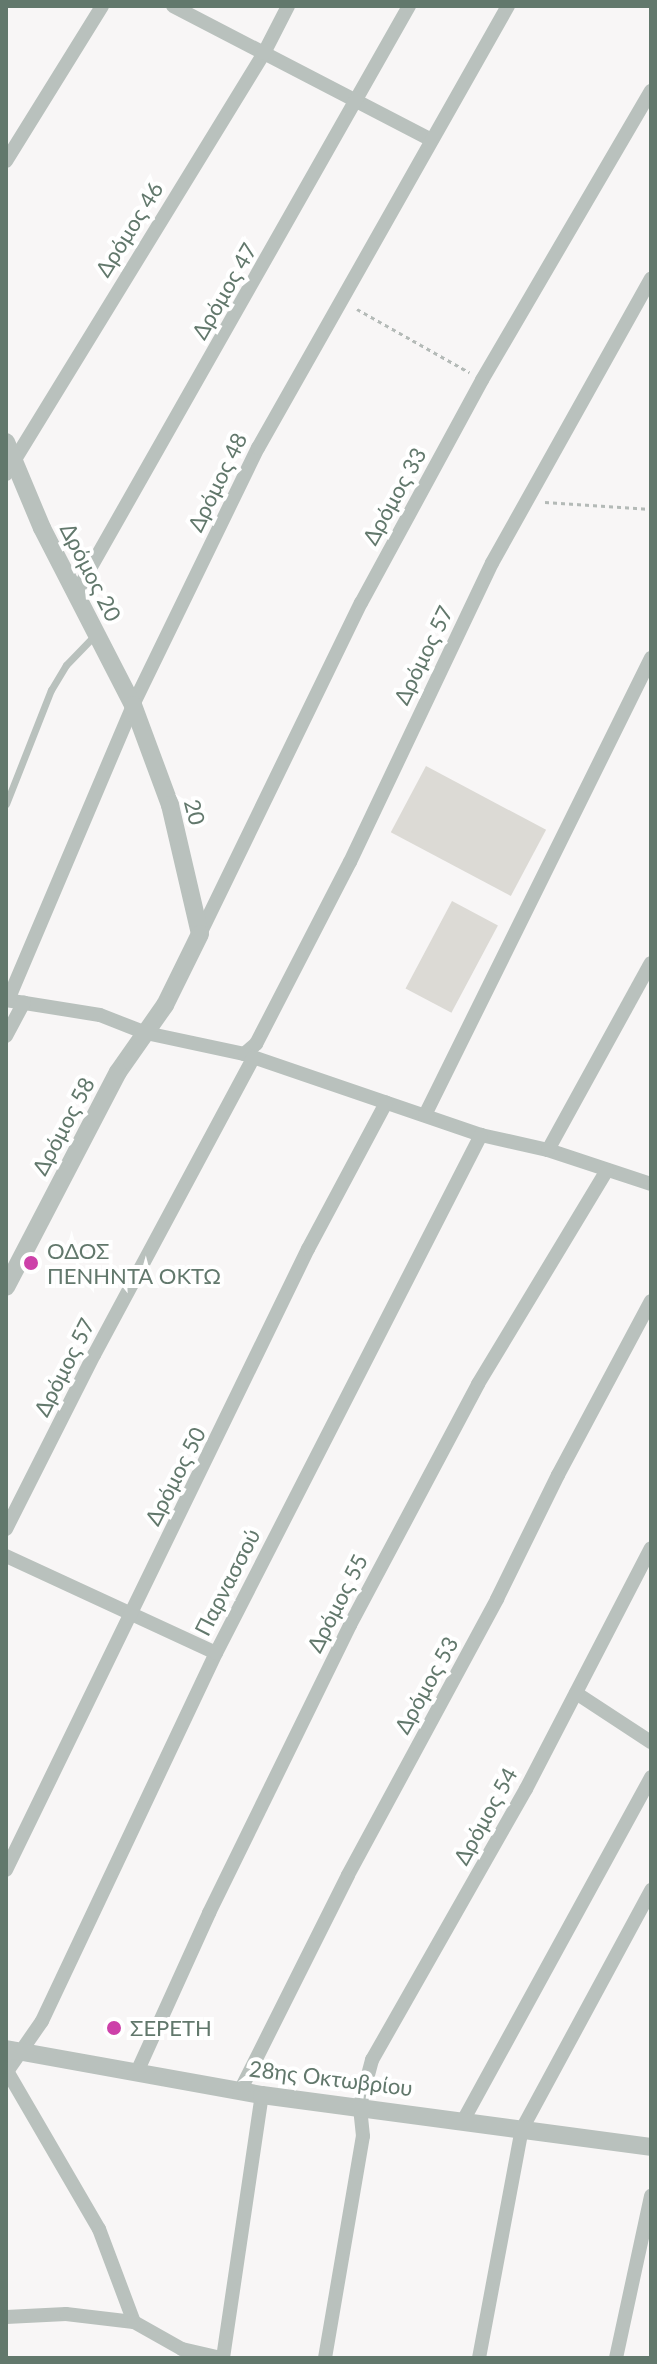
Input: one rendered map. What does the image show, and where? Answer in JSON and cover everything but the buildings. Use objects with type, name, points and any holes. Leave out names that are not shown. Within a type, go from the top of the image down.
[{"type":"street","points":[[6,161],[102,6]]},
{"type":"street","points":[[173,6],[430,139]]},
{"type":"street","name":"Δρόμος 46","points":[[8,458],[264,53],[288,6]]},
{"type":"street","name":"Δρόμος 47","points":[[75,595],[358,101],[409,6]]},
{"type":"street","name":"Δρόμος 48","points":[[7,1000],[133,705],[258,448],[339,299],[508,6]]},
{"type":"street","name":"Δρόμος 33","points":[[200,934],[361,603],[482,380],[651,91]]},
{"type":"street","name":"Δρόμος 57","points":[[6,1529],[350,862],[492,563],[651,278]]},
{"type":"street","name":"Δρόμος 20","points":[[8,458],[133,705]]},
{"type":"street","points":[[425,1115],[651,658]]},
{"type":"street","name":"20","points":[[133,705],[170,805],[200,934]]},
{"type":"street","name":"Δρόμος 58","points":[[6,1287],[118,1072],[165,1005],[200,934]]},
{"type":"street","points":[[548,1150],[651,963]]},
{"type":"street","points":[[7,1000],[100,1015],[146,1033],[248,1056],[481,1135],[548,1150],[651,1184]]},
{"type":"street","points":[[6,1036],[24,1002]]},
{"type":"street","name":"Δρόμος 50","points":[[6,1870],[230,1415],[308,1249],[386,1103]]},
{"type":"street","name":"Παρνασσού","points":[[7,2072],[13,2050],[42,2021],[216,1653],[481,1135]]},
{"type":"street","name":"Δρόμος 55","points":[[137,2072],[209,1913],[350,1625],[478,1384],[607,1170]]},
{"type":"street","name":"Δρόμος 53","points":[[240,2091],[348,1875],[497,1599],[558,1475],[651,1301]]},
{"type":"street","name":"Δρόμος 54","points":[[325,2358],[363,2136],[360,2105],[372,2060],[526,1789],[651,1548]]},
{"type":"street","points":[[6,1556],[129,1616],[216,1653]]},
{"type":"street","points":[[576,1693],[651,1742]]},
{"type":"street","points":[[464,2119],[651,1777]]},
{"type":"street","points":[[479,2358],[522,2129],[651,1890]]},
{"type":"street","name":"28ης Οκτωβρίου","points":[[13,2050],[262,2095],[360,2105],[651,2147]]},
{"type":"street","points":[[7,2072],[99,2229],[134,2322]]},
{"type":"street","points":[[6,2317],[66,2314],[134,2322],[182,2349],[221,2358],[262,2095]]},
{"type":"street","points":[[616,2358],[651,2196]]},
{"type":"lane","points":[[6,804],[51,690],[66,665],[96,635]]},
{"type":"path","points":[[339,299],[482,380]]},
{"type":"path","points":[[526,501],[651,509]]},
{"type":"shaded area","points":[[426,766],[546,830],[511,896],[391,832]]},
{"type":"shaded area","points":[[452,901],[498,925],[451,1013],[406,988]]},
{"type":"place","name":"ΟΔΟΣ ΠΕΝΗΝΤΑ ΟΚΤΩ","points":[[31,1263]]},
{"type":"place","name":"ΣΕΡΕΤΗ","points":[[114,2028]]}]
